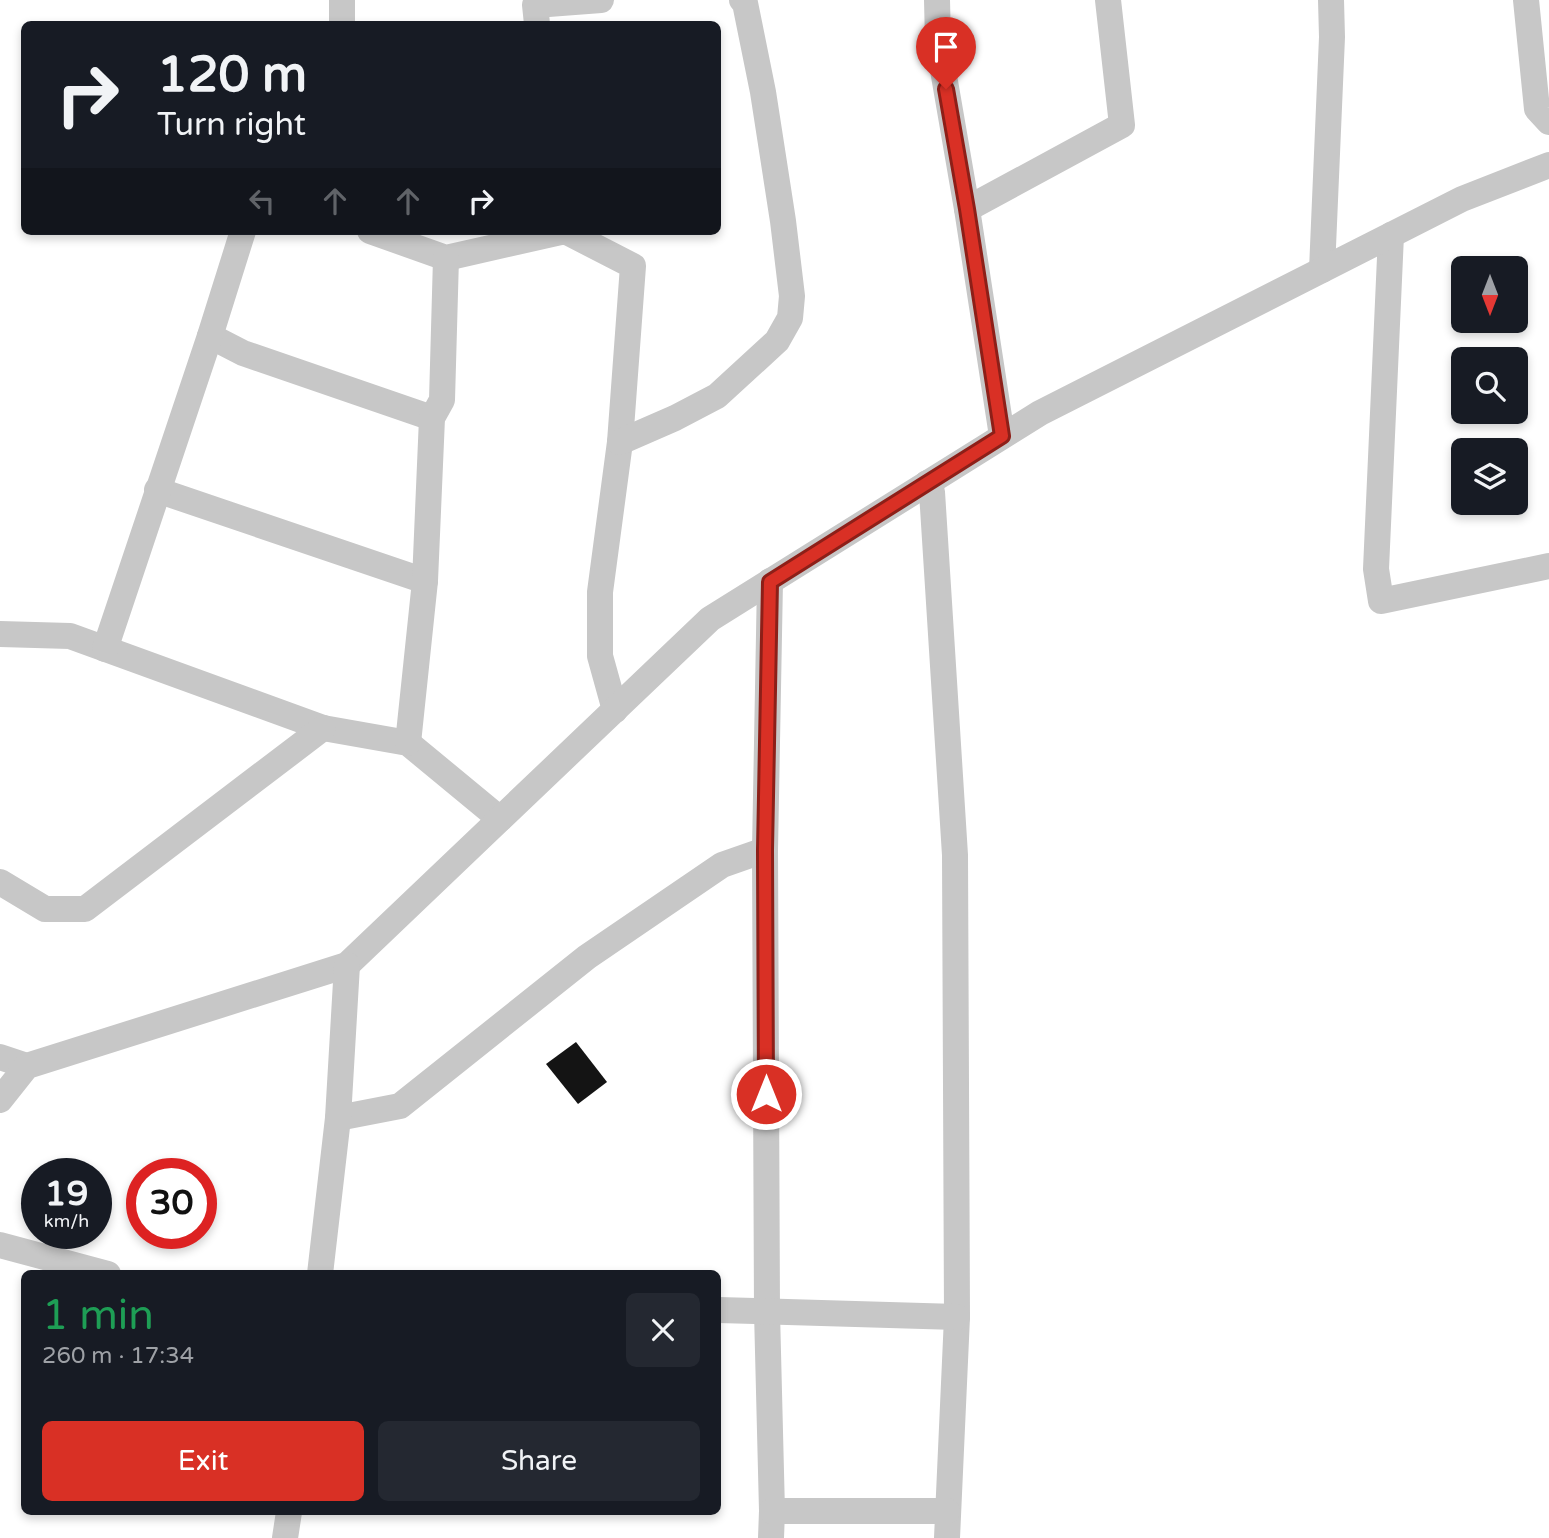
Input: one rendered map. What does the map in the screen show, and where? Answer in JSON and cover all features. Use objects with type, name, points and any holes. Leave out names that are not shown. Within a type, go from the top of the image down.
[{"type":"street","points":[[342,0],[342,21]]},
{"type":"street","points":[[537,21],[535,5],[601,0]]},
{"type":"street","points":[[620,442],[717,396],[778,341],[790,318],[792,296],[783,221],[762,92],[745,3],[742,0]]},
{"type":"street","points":[[937,0],[938,41],[1002,436]]},
{"type":"street","points":[[967,209],[1122,125],[1108,0]]},
{"type":"street","points":[[1322,270],[1332,37],[1331,0]]},
{"type":"street","points":[[1526,0],[1537,110],[1549,122]]},
{"type":"street","points":[[0,1100],[27,1066],[347,965],[710,619],[1040,413],[1462,199],[1549,164]]},
{"type":"street","points":[[105,649],[242,235]]},
{"type":"street","points":[[382,235],[446,258],[547,235]]},
{"type":"street","points":[[573,235],[633,266],[620,442],[600,592],[600,656],[615,710]]},
{"type":"street","points":[[1391,235],[1376,569],[1381,601],[1549,566],[1549,559]]},
{"type":"street","points":[[408,743],[425,582],[432,418],[442,400],[446,258]]},
{"type":"street","points":[[210,336],[243,353],[432,418]]},
{"type":"street","points":[[928,483],[932,492],[955,855],[957,1317],[947,1538]]},
{"type":"street","points":[[157,490],[425,582]]},
{"type":"street","points":[[770,582],[765,850],[771,1538]]},
{"type":"street","points":[[0,634],[70,636],[323,728],[408,743],[500,819]]},
{"type":"street","points":[[0,882],[45,909],[85,909],[323,728]]},
{"type":"street","points":[[338,1118],[400,1106],[587,957],[722,865],[765,850]]},
{"type":"street","points":[[320,1270],[338,1118],[347,965]]},
{"type":"street","points":[[0,1056],[27,1066]]},
{"type":"street","points":[[0,1245],[93,1270]]},
{"type":"street","points":[[721,1310],[957,1317]]},
{"type":"street","points":[[772,1511],[947,1511]]},
{"type":"street","points":[[285,1538],[289,1515]]},
{"type":"building","points":[[576,1042],[607,1082],[578,1104],[546,1064]]},
{"type":"route","points":[[766,1094],[765,850],[770,582],[1002,436],[946,89]]}]
